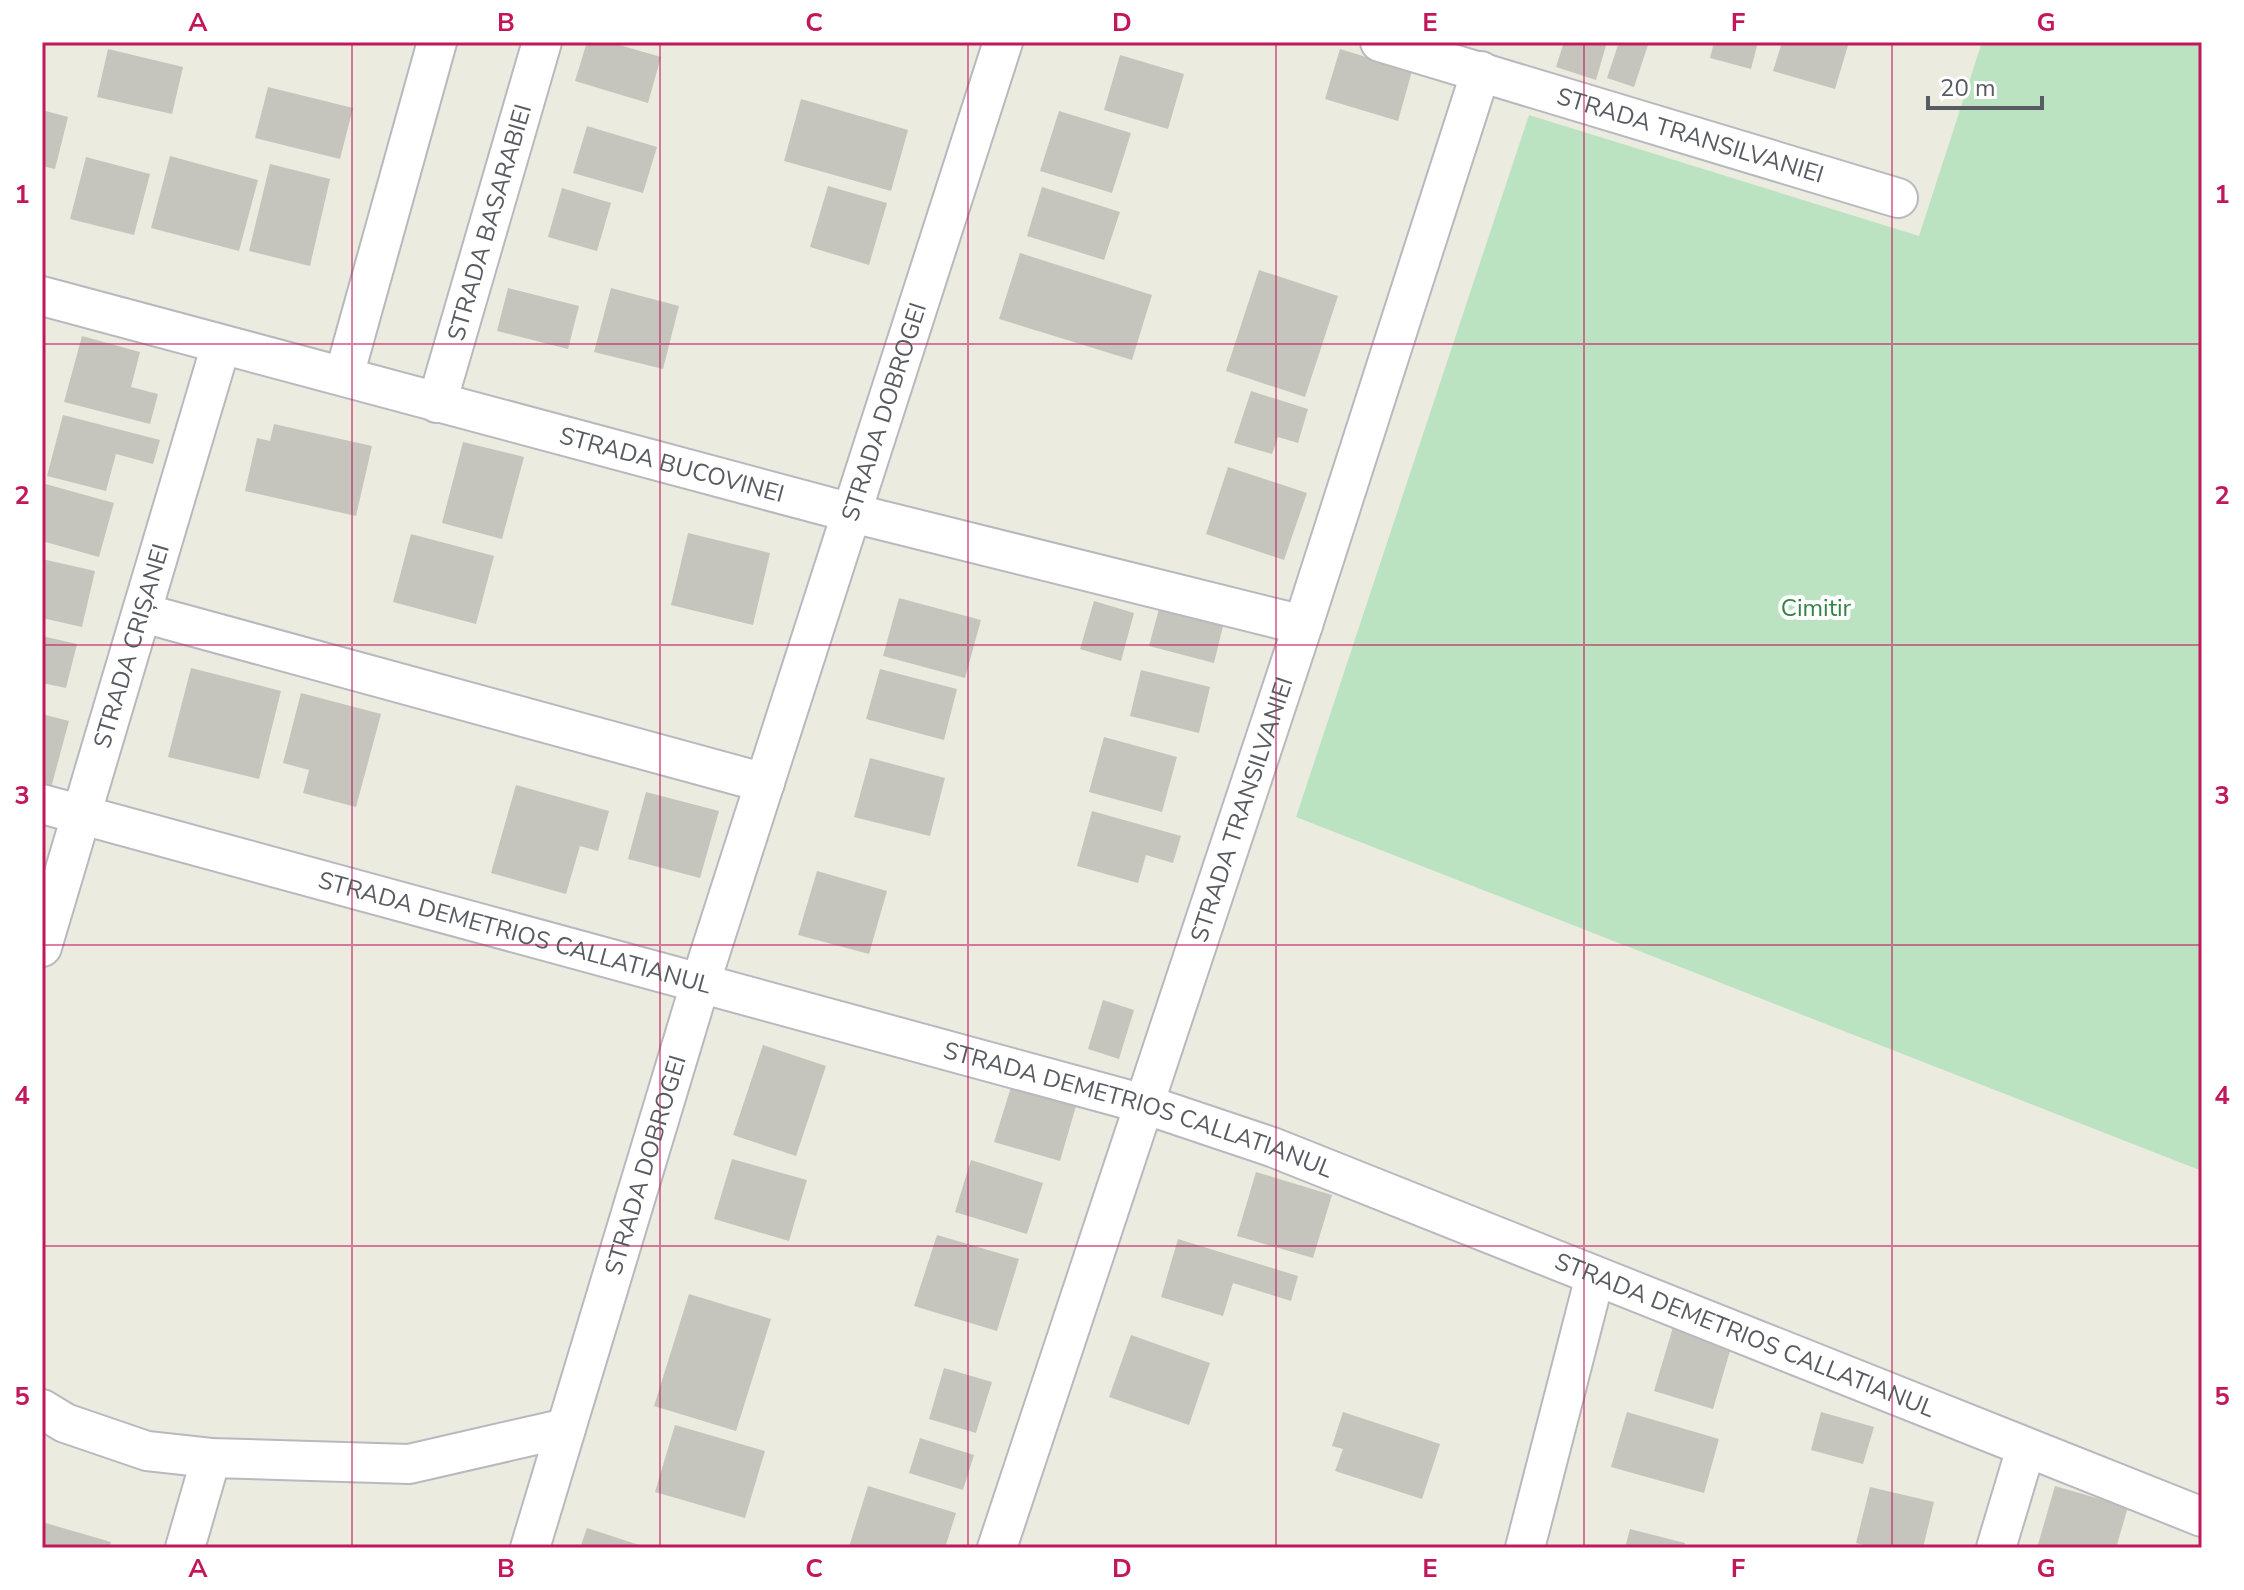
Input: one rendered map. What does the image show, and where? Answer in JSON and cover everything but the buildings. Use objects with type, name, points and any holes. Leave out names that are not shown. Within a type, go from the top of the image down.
[{"type":"street","points":[[344,376],[437,42]]},
{"type":"street","name":"STRADA BASARABIEI","points":[[437,403],[542,42]]},
{"type":"street","name":"STRADA DOBROGEI","points":[[530,1548],[701,981],[1003,42]]},
{"type":"street","name":"STRADA TRANSILVANIEI","points":[[1380,42],[1898,198]]},
{"type":"street","name":"STRADA TRANSILVANIEI","points":[[997,1548],[1303,625],[1481,71]]},
{"type":"street","name":"STRADA BUCOVINEI","points":[[42,296],[852,513],[1303,625]]},
{"type":"street","name":"STRADA CRIȘANEI","points":[[42,947],[221,345]]},
{"type":"street","points":[[143,613],[765,783]]},
{"type":"street","name":"STRADA DEMETRIOS CALLATIANUL","points":[[42,804],[1144,1104],[1272,1147],[2202,1517]]},
{"type":"street","points":[[1525,1548],[1595,1276]]},
{"type":"street","points":[[42,1409],[65,1423],[147,1451],[211,1458],[409,1464],[566,1428]]},
{"type":"street","points":[[1996,1548],[2026,1448]]},
{"type":"street","points":[[185,1548],[211,1458]]},
{"type":"green space","name":"Cimitir","points":[[1982,42],[2202,42],[2202,1171],[1296,817],[1529,115],[1919,236]]}]
